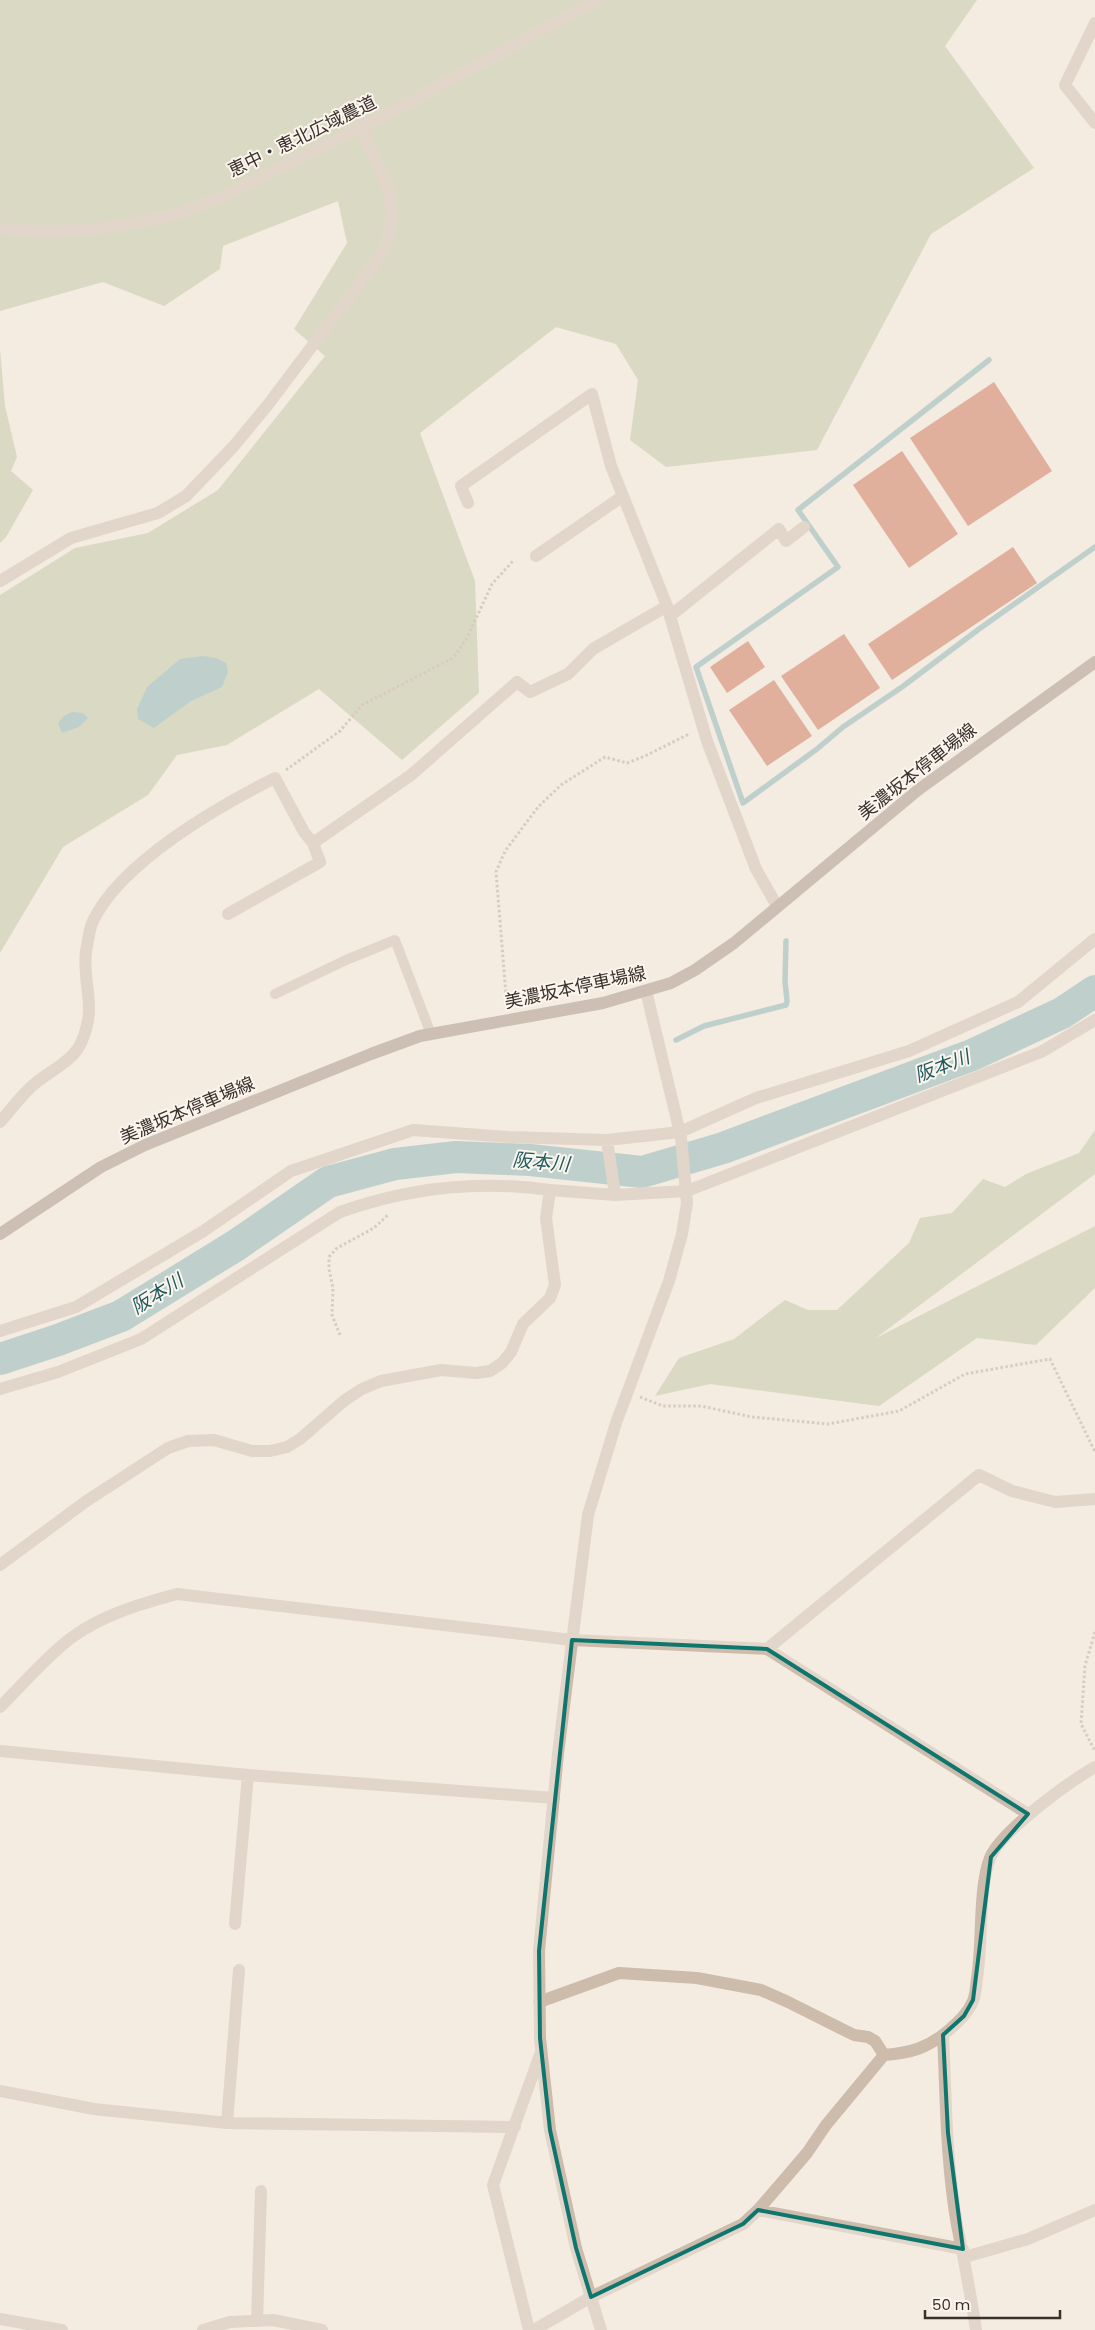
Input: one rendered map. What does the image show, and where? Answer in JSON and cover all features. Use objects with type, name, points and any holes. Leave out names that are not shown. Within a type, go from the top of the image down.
[{"type":"main road","name":"美濃坂本停車場線","points":[[0,1234],[101,1167],[145,1145],[282,1088],[371,1054],[431,1034],[603,1003],[671,983],[712,960],[926,784],[1095,662]]},
{"type":"street","name":"恵中・恵北広域農道","points":[[0,228],[59,232],[138,223],[194,208],[361,129],[598,0]]},
{"type":"street","points":[[1095,23],[1065,85],[1095,124]]},
{"type":"street","points":[[0,581],[71,538],[158,513],[186,496],[233,447],[267,406],[386,248],[392,215],[388,187],[361,129]]},
{"type":"street","points":[[468,503],[461,486],[592,394],[611,466],[669,611],[704,729],[756,869],[777,906]]},
{"type":"street","points":[[536,556],[623,496]]},
{"type":"street","points":[[312,843],[411,775],[517,682],[530,692],[568,674],[593,649],[669,611],[779,529],[786,541],[804,528]]},
{"type":"street","points":[[0,1122],[30,1088],[70,1057],[80,1045],[90,1017],[86,951],[93,922],[121,882],[151,856],[188,829],[242,794],[275,778],[304,832],[312,843],[320,862],[228,914]]},
{"type":"street","points":[[0,1331],[76,1306],[202,1232],[291,1172],[414,1130],[508,1137],[607,1140],[680,1135],[756,1098],[909,1051],[1018,1002],[1095,939]]},
{"type":"street","points":[[602,2330],[576,2248],[550,2130],[541,2052],[539,1951],[554,1798],[588,1515],[599,1475],[627,1392],[668,1281],[682,1234],[687,1203],[680,1135],[646,991]]},
{"type":"street","points":[[0,1389],[58,1372],[141,1339],[340,1212],[374,1200],[440,1188],[490,1185],[615,1195],[686,1186],[1041,1052],[1095,1020]]},
{"type":"street","points":[[607,1140],[615,1195]]},
{"type":"street","points":[[0,1565],[85,1502],[168,1448],[188,1441],[214,1440],[252,1451],[270,1451],[294,1443],[345,1400],[362,1389],[381,1381],[441,1370],[476,1373],[490,1371],[510,1352],[523,1324],[550,1298],[555,1285],[546,1218],[550,1190]]},
{"type":"street","points":[[767,1649],[979,1475],[1012,1491],[1055,1502],[1095,1499]]},
{"type":"street","points":[[0,1707],[71,1638],[120,1612],[177,1594],[572,1640],[767,1649],[1028,1814]]},
{"type":"street","points":[[0,1751],[248,1775],[554,1798]]},
{"type":"street","points":[[534,2330],[591,2297],[742,2224],[758,2210],[807,2153],[826,2125],[865,2076],[884,2056],[922,2049],[943,2035],[964,2016],[973,2000],[978,1971],[986,1877],[990,1857],[1001,1842],[1028,1814],[1095,1767]]},
{"type":"street","points":[[235,1924],[248,1775]]},
{"type":"street","points":[[227,2123],[238,1970]]},
{"type":"street","points":[[539,2002],[619,1973],[697,1978],[761,1990],[854,2035],[868,2037],[875,2041],[884,2056]]},
{"type":"street","points":[[943,2035],[948,2133],[957,2225],[964,2253],[976,2330]]},
{"type":"street","points":[[529,2330],[493,2185],[541,2052]]},
{"type":"street","points":[[0,2091],[94,2110],[227,2123],[514,2126]]},
{"type":"street","points":[[258,2321],[261,2191]]},
{"type":"street","points":[[758,2210],[964,2253],[1028,2239],[1095,2210]]},
{"type":"street","points":[[0,2319],[62,2330]]},
{"type":"street","points":[[203,2330],[230,2322],[274,2320],[322,2330]]},
{"type":"lane","points":[[275,994],[346,960],[395,940],[431,1034]]},
{"type":"path","points":[[275,778],[340,731],[362,705],[453,658],[467,638],[492,584],[513,561]]},
{"type":"path","points":[[508,1019],[496,872],[505,851],[538,807],[561,785],[605,757],[626,763],[704,729]]},
{"type":"path","points":[[340,1335],[332,1315],[333,1288],[329,1269],[329,1257],[337,1248],[374,1228],[390,1213]]},
{"type":"path","points":[[627,1392],[663,1406],[701,1406],[752,1417],[828,1424],[898,1411],[965,1374],[1050,1359],[1095,1452]]},
{"type":"path","points":[[1095,1632],[1085,1666],[1081,1724],[1095,1751]]},
{"type":"highlighted area","points":[[572,1640],[767,1649],[1028,1814],[991,1857],[973,2000],[964,2016],[943,2035],[948,2133],[963,2249],[758,2210],[743,2224],[591,2297],[576,2248],[550,2130],[540,2038],[539,1951]]},
{"type":"green space","points":[[0,0],[977,0],[945,46],[1034,168],[931,234],[817,450],[666,467],[630,440],[638,380],[616,344],[556,327],[420,433],[475,581],[479,693],[402,760],[319,689],[227,745],[177,755],[148,795],[63,847],[0,953],[0,595],[75,548],[148,533],[218,490],[325,356],[294,329],[347,243],[338,201],[223,246],[220,269],[164,306],[103,282],[0,311]]},
{"type":"green space","points":[[0,349],[5,406],[17,457],[11,471],[33,490],[6,537],[0,543]]},
{"type":"green space","points":[[1095,1130],[1095,1174],[876,1338],[1095,1226],[1095,1288],[1036,1345],[977,1338],[879,1406],[710,1384],[655,1396],[679,1358],[734,1339],[785,1300],[808,1310],[837,1310],[909,1243],[920,1218],[952,1213],[983,1179],[1005,1187],[1026,1174],[1079,1153]]},
{"type":"water","points":[[203,656],[216,658],[226,663],[228,672],[222,687],[191,701],[154,728],[138,719],[137,709],[147,687],[180,659]]},
{"type":"water","points":[[72,712],[83,713],[88,718],[79,727],[62,733],[58,723],[64,716]]},
{"type":"building","points":[[994,382],[1052,471],[968,526],[910,438]]},
{"type":"building","points":[[902,451],[958,534],[909,568],[853,485]]},
{"type":"building","points":[[1013,547],[1037,583],[892,680],[868,644]]},
{"type":"building","points":[[844,634],[880,688],[818,730],[781,676]]},
{"type":"building","points":[[748,641],[765,667],[727,693],[710,667]]},
{"type":"building","points":[[774,680],[812,736],[767,766],[729,710]]},
{"type":"waterway","points":[[989,360],[798,510],[838,567],[696,667],[743,803],[817,749],[843,727],[902,687],[979,629],[1095,547]]},
{"type":"waterway","points":[[676,1040],[704,1026],[786,1005],[786,941]]},
{"type":"waterway","name":"阪本川","points":[[0,1359],[58,1340],[121,1316],[235,1246],[328,1182],[395,1164],[456,1157],[530,1160],[642,1172],[723,1148],[972,1055],[1062,1013],[1095,991]]}]
